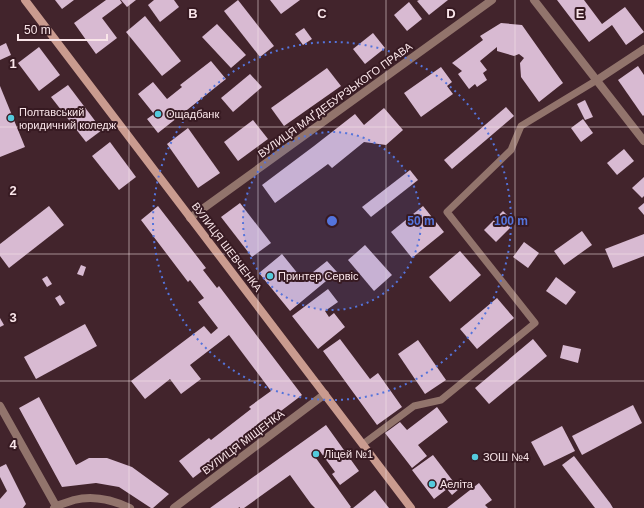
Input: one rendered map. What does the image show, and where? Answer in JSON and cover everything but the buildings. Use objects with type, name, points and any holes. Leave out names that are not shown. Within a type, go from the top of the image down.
[{"type":"street","name":"ВУЛИЦЯ ШЕВЧЕНКА","points":[[25,0],[411,508]]},
{"type":"street","name":"ВУЛИЦЯ МАҐДЕБУРЗЬКОГО ПРАВА","points":[[190,218],[492,0]]},
{"type":"street","points":[[534,0],[644,141]]},
{"type":"street","points":[[597,80],[644,49]]},
{"type":"street","name":"ВУЛИЦЯ МІЩЕНКА","points":[[174,508],[325,394]]},
{"type":"street","points":[[0,406],[55,507],[76,500],[97,498],[118,502],[130,508]]},
{"type":"lane","points":[[363,444],[414,406],[441,400],[535,323],[447,212],[510,150],[521,126],[597,80]]},
{"type":"place","name":"Ощадбанк","points":[[158,114]]},
{"type":"place","name":"Полтавський юридичний коледж","points":[[11,118]]},
{"type":"place","name":"Принтер Сервіс","points":[[270,276]]},
{"type":"place","name":"Ліцей №1","points":[[316,454]]},
{"type":"place","name":"ЗОШ №4","points":[[475,457]]},
{"type":"place","name":"Аеліта","points":[[432,484]]}]
